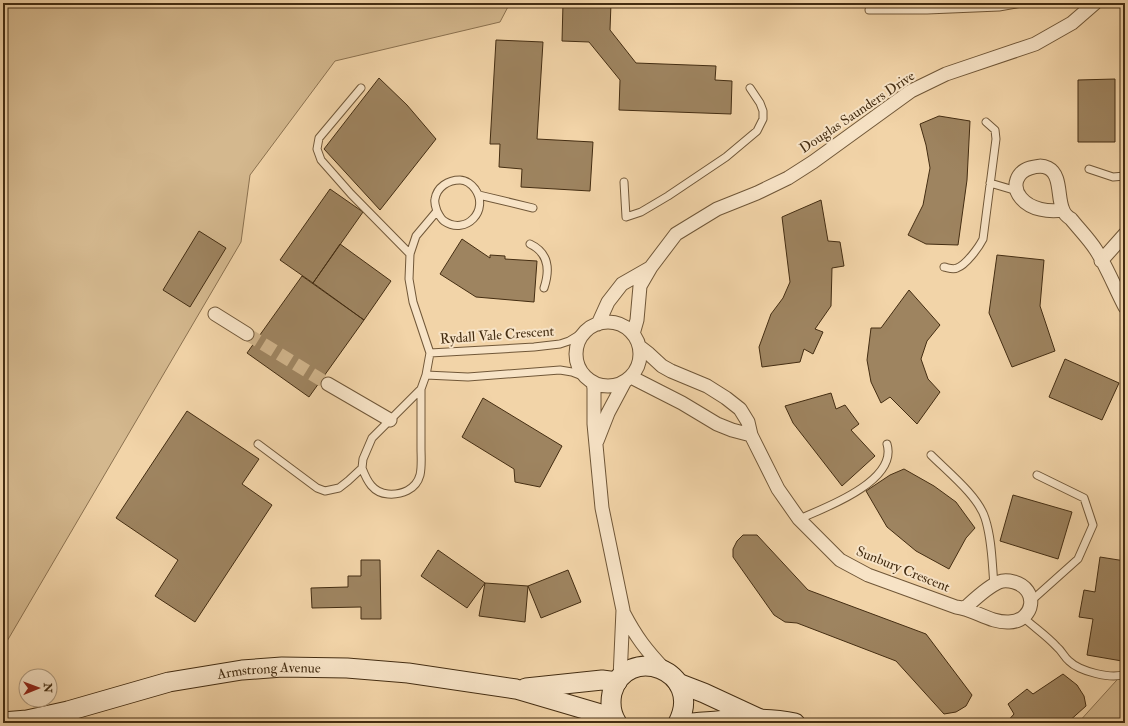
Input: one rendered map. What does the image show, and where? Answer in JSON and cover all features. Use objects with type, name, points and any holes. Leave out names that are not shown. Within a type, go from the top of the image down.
[{"type":"street","name":"Douglas Saunders Drive","points":[[633,334],[637,320],[640,286],[651,267],[676,234],[717,209],[757,193],[788,178],[813,162],[911,91],[946,74],[1035,44],[1072,23],[1095,3]]},
{"type":"street","points":[[1063,210],[1052,212],[1034,207],[1021,198],[1017,191],[1016,178],[1022,171],[1037,166],[1043,166],[1055,175],[1063,210],[1096,249],[1125,306]]},
{"type":"street","points":[[1101,260],[1125,234]]},
{"type":"street","name":"Douglas Saunders Drive","points":[[592,327],[622,284],[651,267]]},
{"type":"street","points":[[215,314],[248,334]]},
{"type":"street","points":[[596,442],[608,413],[627,380],[637,369],[640,358],[640,347],[633,334],[626,327],[617,323],[607,322],[592,327],[579,340],[576,353],[578,365],[594,388],[594,424],[602,508],[622,610],[618,680],[611,699],[611,710],[616,722]]},
{"type":"street","name":"Sunbury Crescent","points":[[640,347],[662,366],[706,386],[726,398],[740,409],[748,422],[751,435],[778,488],[799,519],[840,560],[881,581],[956,607],[965,608],[1001,622],[1018,621],[1024,618]]},
{"type":"street","points":[[589,380],[603,386],[614,386],[627,380],[682,403],[717,424],[751,435]]},
{"type":"street","points":[[328,384],[390,420]]},
{"type":"street","points":[[965,608],[1000,582],[1005,581],[1020,583],[1026,588],[1031,601],[1030,607],[1024,618]]},
{"type":"street","points":[[622,610],[633,632],[642,645],[672,677],[683,693],[684,704],[682,715],[678,723]]},
{"type":"street","points":[[618,680],[628,671],[636,668],[646,666],[656,667],[704,693],[761,719]]},
{"type":"street","name":"Armstrong Avenue","points":[[3,722],[24,722],[169,682],[242,670],[282,667],[378,670],[516,689],[601,714],[616,722]]},
{"type":"street","name":"Armstrong Avenue","points":[[516,689],[602,680],[618,680]]},
{"type":"street","points":[[692,723],[761,719],[783,720],[795,723]]},
{"type":"lane","points":[[869,10],[927,10],[999,7],[1022,3]]},
{"type":"lane","points":[[361,88],[319,138],[317,150],[321,160],[346,189],[410,254]]},
{"type":"lane","points":[[624,182],[626,217],[641,212],[668,196],[726,157],[757,130],[763,119],[763,111],[760,103],[750,88]]},
{"type":"lane","points":[[944,267],[952,269],[959,268],[977,249],[983,239],[996,134],[995,130],[986,122]]},
{"type":"lane","points":[[1089,169],[1113,178],[1125,176]]},
{"type":"lane","points":[[462,180],[472,185],[479,195],[480,208],[474,219],[464,225],[453,225],[443,220],[436,211],[435,199],[440,188],[450,181],[462,180]]},
{"type":"lane","points":[[990,183],[1017,191]]},
{"type":"lane","points":[[479,195],[533,208]]},
{"type":"lane","name":"Rydall Vale Crescent","points":[[421,389],[372,438],[363,459],[362,468],[366,478],[370,484],[381,493],[404,493],[420,476],[421,389],[426,375],[430,353],[412,302],[409,279],[410,254],[416,236],[436,211]]},
{"type":"lane","points":[[530,244],[538,248],[546,262],[548,272],[544,288]]},
{"type":"lane","name":"Rydall Vale Crescent","points":[[430,353],[560,344],[569,341],[592,327]]},
{"type":"lane","points":[[426,375],[468,377],[560,370],[572,372],[589,380]]},
{"type":"lane","points":[[258,444],[317,488],[326,491],[339,488],[362,468]]},
{"type":"lane","points":[[799,519],[850,496],[877,476],[886,463],[888,448],[887,444]]},
{"type":"lane","points":[[931,456],[969,493],[982,511],[989,535],[994,585]]},
{"type":"lane","points":[[1031,601],[1078,559],[1093,525],[1084,498],[1037,475]]},
{"type":"lane","points":[[1024,618],[1057,647],[1069,662],[1083,670],[1110,675],[1122,676],[1125,674]]},
{"type":"shaded area","points":[[3,3],[510,3],[500,22],[335,61],[250,175],[241,242],[3,648]]},
{"type":"shaded area","points":[[1125,671],[1125,723],[1078,723]]},
{"type":"building","points":[[563,3],[611,3],[610,30],[636,63],[716,66],[715,80],[732,81],[731,114],[619,110],[620,80],[589,42],[562,41]]},
{"type":"building","points":[[496,40],[543,42],[537,139],[593,142],[590,191],[521,187],[522,169],[499,167],[500,144],[490,144]]},
{"type":"building","points":[[379,78],[407,105],[436,139],[380,210],[324,149]]},
{"type":"building","points":[[1115,79],[1115,142],[1078,142],[1078,80]]},
{"type":"building","points":[[939,116],[970,121],[967,180],[958,245],[926,244],[908,235],[923,205],[930,168],[920,124]]},
{"type":"building","points":[[330,189],[363,212],[313,283],[280,260]]},
{"type":"building","points":[[821,200],[828,241],[840,242],[844,266],[832,268],[831,306],[815,329],[823,332],[813,354],[804,349],[800,362],[762,367],[759,347],[771,314],[783,298],[790,282],[782,217]]},
{"type":"building","points":[[199,231],[226,248],[190,307],[163,290]]},
{"type":"building","points":[[462,239],[490,258],[490,255],[505,256],[505,259],[537,261],[534,302],[476,297],[440,274]]},
{"type":"building","points":[[340,244],[391,281],[364,320],[313,283]]},
{"type":"building","points":[[997,255],[1044,260],[1040,306],[1055,351],[1012,367],[989,313]]},
{"type":"building","points":[[302,276],[364,320],[309,397],[247,353]]},
{"type":"building","points":[[909,290],[940,325],[927,341],[921,359],[928,379],[940,392],[917,424],[890,397],[881,403],[871,382],[867,360],[871,328],[881,328]]},
{"type":"building","points":[[1065,359],[1119,383],[1102,420],[1049,397]]},
{"type":"building","points":[[831,393],[836,409],[845,405],[859,424],[851,430],[875,456],[842,486],[793,423],[785,406]]},
{"type":"building","points":[[483,398],[562,446],[540,487],[515,482],[514,469],[462,437]]},
{"type":"building","points":[[187,411],[259,459],[242,484],[272,505],[195,622],[155,596],[178,560],[116,518]]},
{"type":"building","points":[[904,469],[934,486],[956,502],[975,528],[966,538],[949,569],[916,551],[887,527],[866,491],[890,475]]},
{"type":"building","points":[[1013,495],[1072,512],[1058,559],[1000,541]]},
{"type":"building","points":[[743,535],[757,535],[808,590],[926,634],[972,695],[966,706],[956,712],[944,714],[896,661],[797,623],[785,622],[774,615],[733,557],[733,549],[737,541]]},
{"type":"building","points":[[438,550],[485,583],[467,608],[421,576]]},
{"type":"building","points":[[1100,557],[1125,561],[1125,644],[1122,661],[1087,655],[1093,619],[1079,617],[1084,590],[1095,592]]},
{"type":"building","points":[[361,560],[380,560],[381,619],[361,619],[361,607],[312,608],[311,588],[348,587],[348,576],[361,576]]},
{"type":"building","points":[[568,570],[581,602],[541,618],[528,586]]},
{"type":"building","points":[[485,583],[528,586],[525,622],[479,616]]},
{"type":"building","points":[[1063,674],[1077,685],[1084,696],[1086,706],[1067,723],[1006,723],[1014,714],[1008,704],[1027,689],[1033,694]]},
{"type":"tunnel","points":[[247,334],[328,384]]}]
